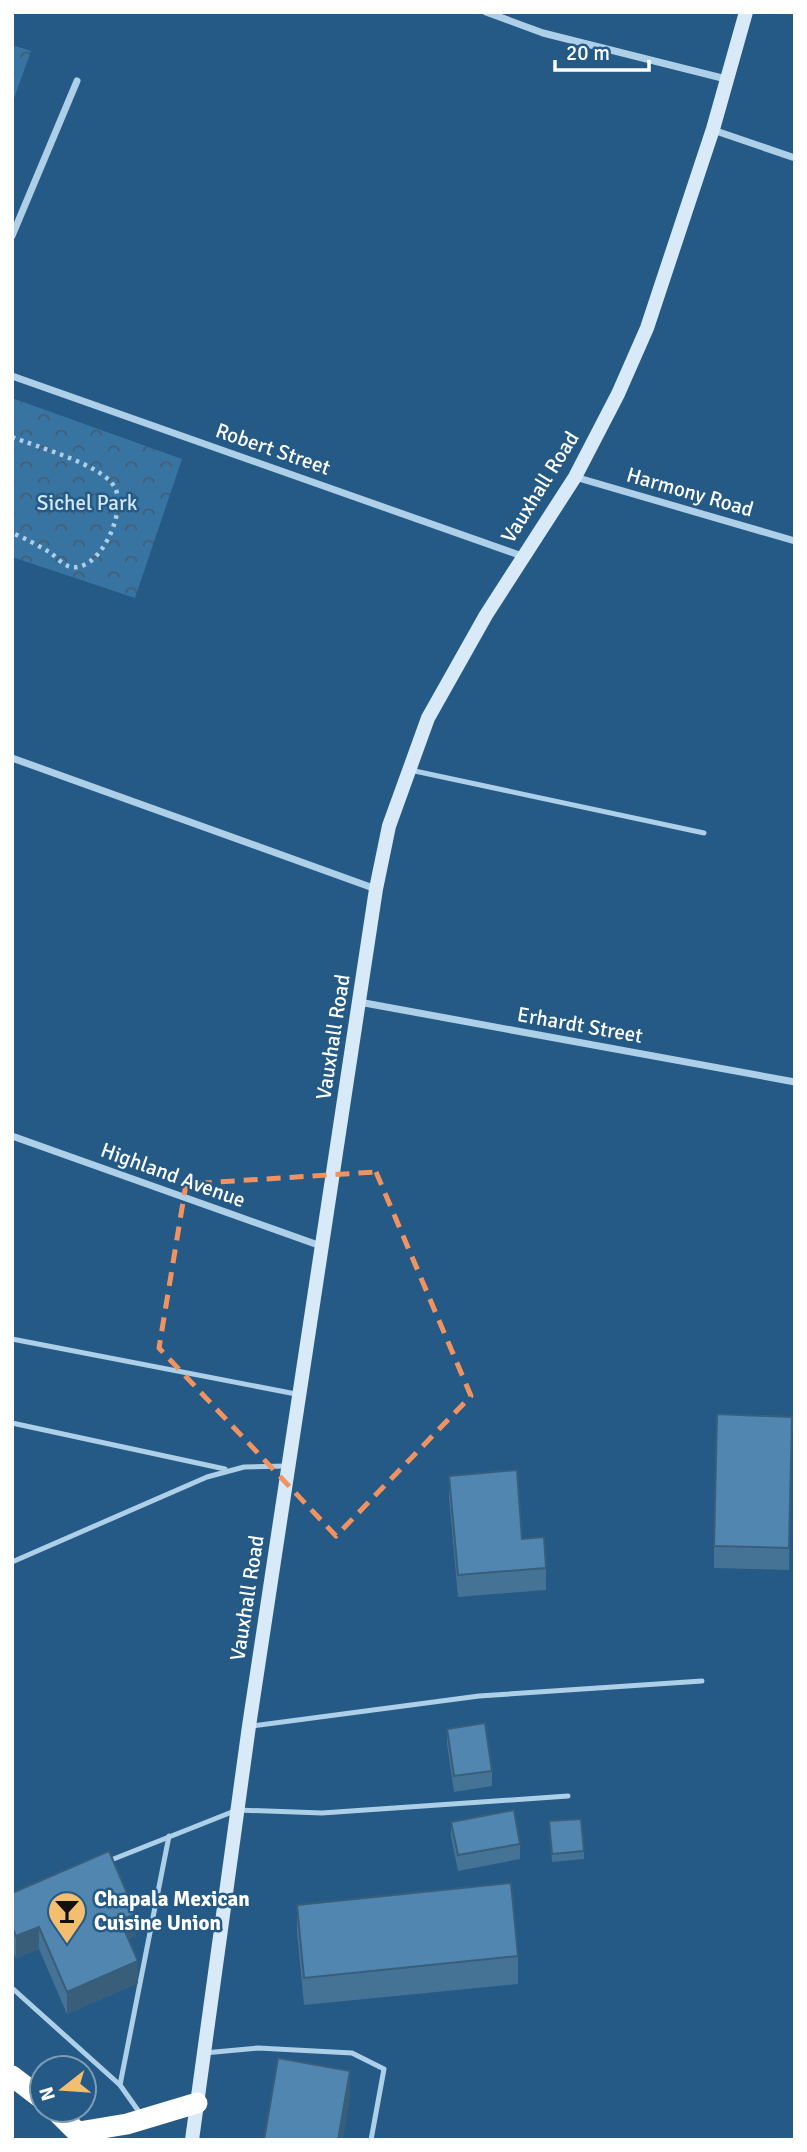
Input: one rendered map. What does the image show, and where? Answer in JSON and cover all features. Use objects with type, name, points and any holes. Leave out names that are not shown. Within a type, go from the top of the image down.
[{"type":"highway","points":[[12,2076],[28,2088]]},
{"type":"highway","points":[[82,2136],[197,2104]]},
{"type":"street","points":[[486,12],[543,33],[726,79]]},
{"type":"street","name":"Vauxhall Road","points":[[192,2140],[288,1465],[376,889],[389,826],[428,718],[453,670],[522,556],[575,477],[618,394],[647,328],[713,130],[746,12]]},
{"type":"street","points":[[12,236],[77,81]]},
{"type":"street","points":[[713,130],[795,158]]},
{"type":"street","name":"Robert Street","points":[[12,376],[522,556]]},
{"type":"street","name":"Harmony Road","points":[[575,477],[795,541]]},
{"type":"street","points":[[12,758],[376,889]]},
{"type":"street","name":"Erhardt Street","points":[[359,1002],[795,1082]]},
{"type":"street","name":"Highland Avenue","points":[[12,1136],[321,1246]]},
{"type":"lane","points":[[407,770],[704,833]]},
{"type":"lane","points":[[12,1339],[299,1395]]},
{"type":"lane","points":[[12,1423],[228,1469],[288,1465]]},
{"type":"lane","points":[[12,1562],[228,1469]]},
{"type":"lane","points":[[249,1726],[479,1696],[702,1681]]},
{"type":"lane","points":[[96,1866],[237,1810],[322,1813],[568,1796]]},
{"type":"lane","points":[[120,2085],[169,1836]]},
{"type":"lane","points":[[12,1989],[120,2085],[144,2119]]},
{"type":"lane","points":[[204,2053],[258,2048],[352,2053],[384,2069],[371,2140]]},
{"type":"path","points":[[12,437],[100,473],[115,486],[119,503],[118,518],[107,541],[93,560],[80,566],[68,567],[12,533]]},
{"type":"highlighted area","points":[[376,1172],[471,1396],[336,1536],[159,1348],[186,1184]]},
{"type":"green space","points":[[12,45],[31,51],[12,104]]},
{"type":"green space","name":"Sichel Park","points":[[12,398],[182,459],[135,598],[12,557]]},
{"type":"building","points":[[717,1414],[792,1417],[789,1548],[714,1546]]},
{"type":"building","points":[[517,1470],[522,1539],[544,1537],[546,1568],[458,1575],[449,1476]]},
{"type":"building","points":[[485,1723],[492,1771],[454,1776],[447,1729]]},
{"type":"building","points":[[514,1810],[520,1844],[458,1855],[451,1822]]},
{"type":"building","points":[[581,1819],[584,1851],[552,1854],[549,1821]]},
{"type":"building","name":"Chapala Mexican Cuisine Union","points":[[109,1851],[136,1914],[120,1920],[138,1961],[67,1992],[39,1927],[16,1936],[12,1927],[12,1893]]},
{"type":"building","points":[[511,1883],[518,1956],[304,1978],[297,1905]]},
{"type":"building","points":[[278,2058],[350,2071],[338,2140],[264,2140]]},
{"type":"place","name":"Chapala Mexican Cuisine Union","points":[[67,1945]]}]
